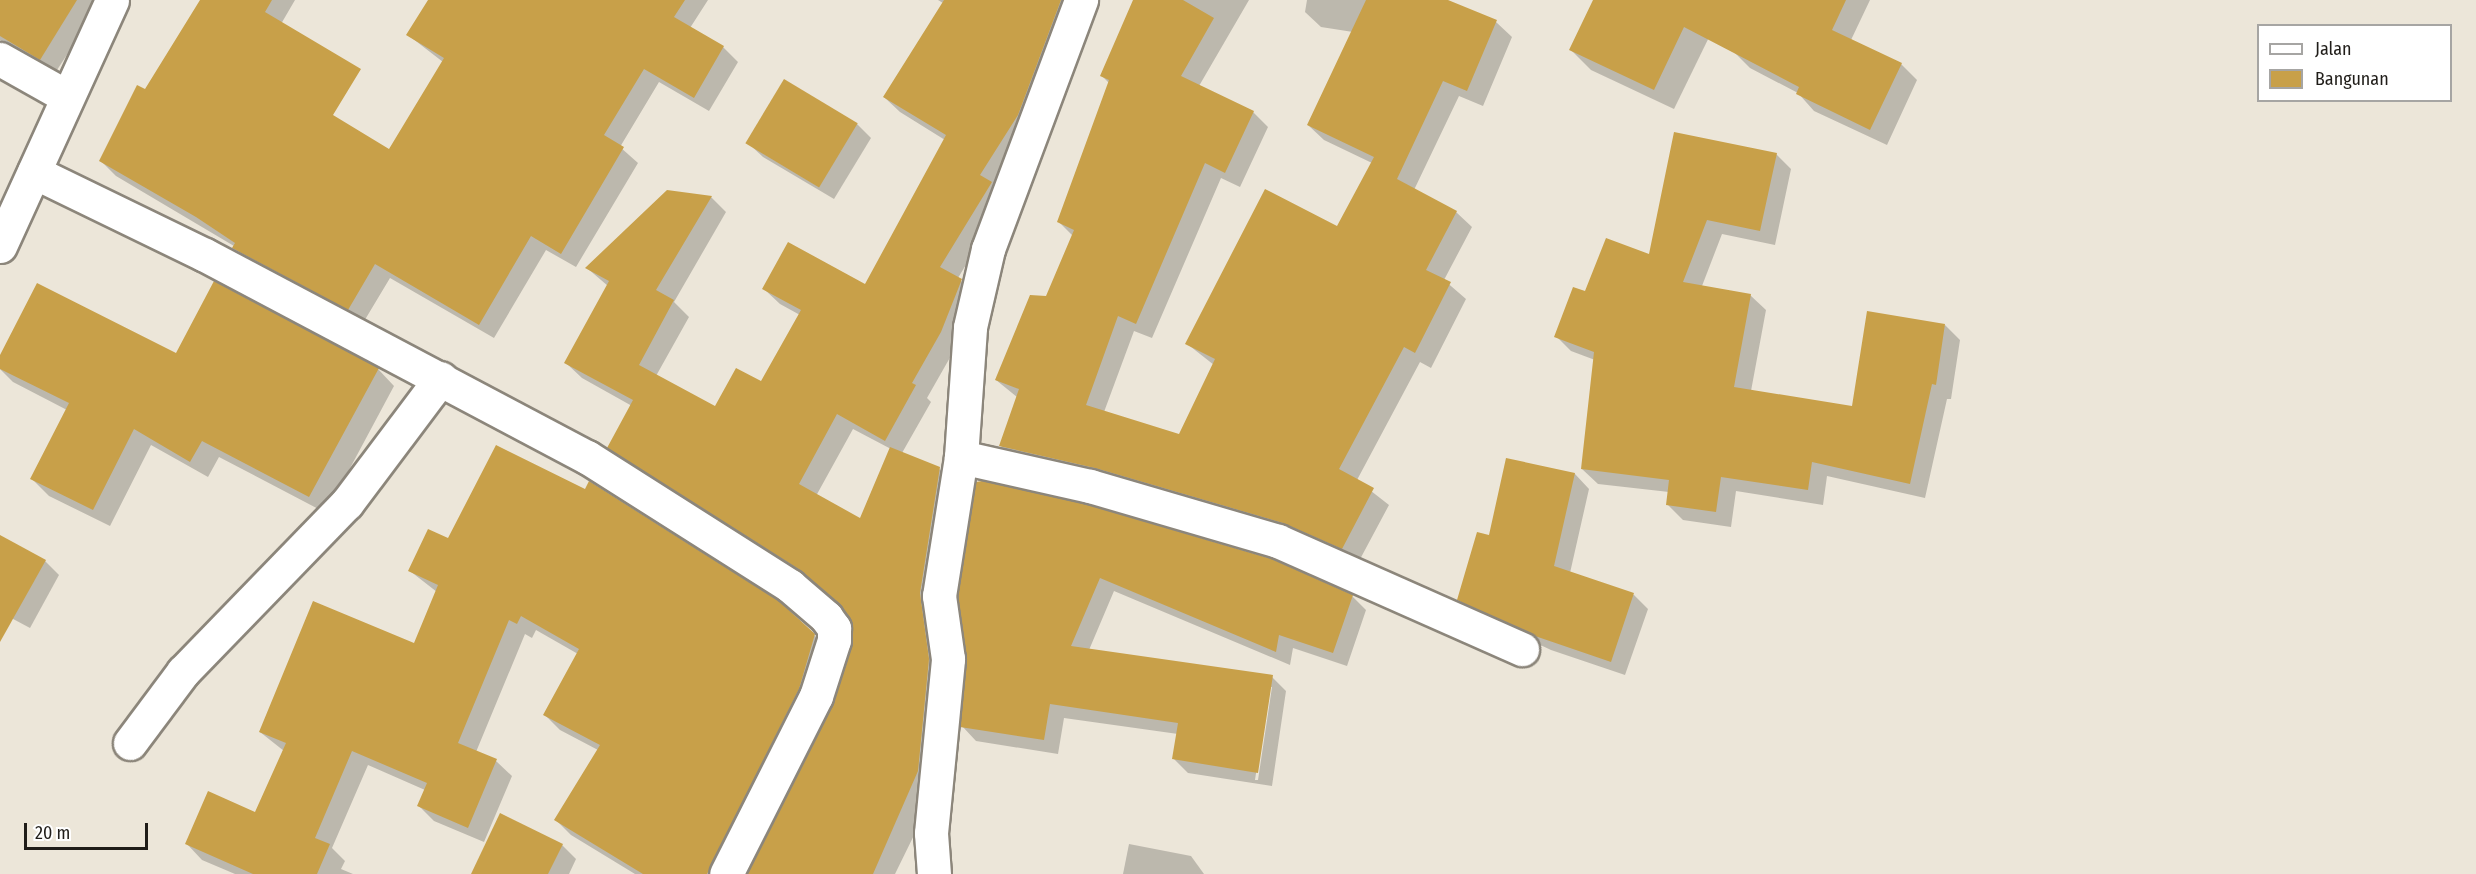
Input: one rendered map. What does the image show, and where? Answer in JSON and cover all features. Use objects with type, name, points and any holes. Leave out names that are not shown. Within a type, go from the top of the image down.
[{"type":"street","points":[[0,246],[66,96],[112,0]]},
{"type":"street","points":[[934,874],[931,833],[948,659],[939,596],[961,457],[970,327],[988,249],[1081,0]]},
{"type":"street","points":[[0,59],[66,96]]},
{"type":"street","points":[[34,172],[205,255],[587,457],[790,586],[834,627],[834,640],[816,696],[726,874]]},
{"type":"street","points":[[130,743],[183,672],[347,503],[441,378]]},
{"type":"street","points":[[961,457],[1090,486],[1278,541],[1522,649]]},
{"type":"building","points":[[0,0],[77,0],[40,60],[0,36]]},
{"type":"building","points":[[200,0],[272,0],[265,12],[361,69],[333,115],[389,149],[444,58],[406,35],[428,0],[685,0],[674,17],[724,46],[694,98],[644,69],[604,135],[624,147],[561,254],[531,236],[479,325],[375,264],[348,310],[232,248],[235,243],[196,217],[99,161],[137,85],[145,89]]},
{"type":"building","points":[[944,0],[1061,0],[1018,115],[980,175],[992,182],[940,267],[962,279],[941,332],[912,383],[916,385],[885,441],[837,414],[799,484],[860,518],[890,447],[940,467],[920,593],[929,659],[918,771],[873,874],[747,874],[833,704],[852,646],[853,627],[841,606],[800,570],[607,448],[633,400],[564,363],[609,281],[585,268],[667,190],[712,196],[656,290],[674,300],[639,365],[715,406],[736,368],[761,381],[801,310],[762,289],[788,242],[865,284],[946,135],[883,97]]},
{"type":"building","points":[[1133,0],[1183,0],[1214,18],[1181,76],[1254,111],[1225,173],[1205,163],[1136,324],[1118,316],[1086,405],[1179,434],[1215,359],[1185,344],[1265,189],[1337,226],[1374,157],[1307,125],[1366,0],[1448,0],[1497,20],[1467,91],[1443,81],[1397,179],[1457,211],[1426,270],[1451,282],[1415,353],[1404,347],[1339,469],[1374,488],[1342,549],[1283,523],[1095,468],[999,446],[1019,389],[995,380],[1030,295],[1046,296],[1074,230],[1057,222],[1109,80],[1100,76]]},
{"type":"building","points":[[1593,0],[1846,0],[1832,30],[1902,63],[1870,130],[1796,94],[1799,87],[1684,27],[1654,90],[1569,50]]},
{"type":"building","points":[[784,79],[858,123],[819,188],[745,143]]},
{"type":"building","points":[[1674,132],[1777,153],[1760,231],[1707,220],[1683,282],[1751,294],[1734,387],[1852,406],[1867,311],[1945,324],[1936,385],[1932,384],[1910,484],[1812,462],[1808,490],[1721,477],[1716,512],[1666,505],[1669,480],[1581,469],[1594,352],[1554,337],[1573,287],[1585,291],[1606,238],[1649,254]]},
{"type":"building","points":[[214,281],[379,368],[309,497],[202,441],[190,462],[134,429],[93,510],[30,479],[69,403],[0,369],[0,355],[37,283],[176,353]]},
{"type":"building","points":[[496,445],[585,489],[589,481],[779,601],[815,634],[799,689],[707,874],[643,874],[554,820],[600,745],[543,715],[579,649],[521,616],[517,624],[509,620],[458,743],[497,759],[468,828],[417,806],[427,783],[352,751],[315,838],[330,844],[317,874],[253,874],[185,844],[208,791],[255,812],[286,743],[259,732],[313,601],[414,643],[438,585],[408,571],[428,529],[448,538]]},
{"type":"building","points":[[1506,458],[1575,473],[1554,566],[1634,593],[1611,662],[1535,636],[1457,600],[1477,532],[1489,535]]},
{"type":"building","points":[[982,481],[1085,504],[1272,559],[1353,595],[1333,653],[1279,635],[1276,652],[1100,578],[1071,646],[1273,675],[1258,773],[1172,759],[1178,723],[1050,704],[1044,740],[960,727],[967,661],[958,596],[976,482]]},
{"type":"building","points":[[0,535],[46,560],[0,642]]},
{"type":"building","points":[[500,813],[563,844],[548,874],[471,874]]}]
